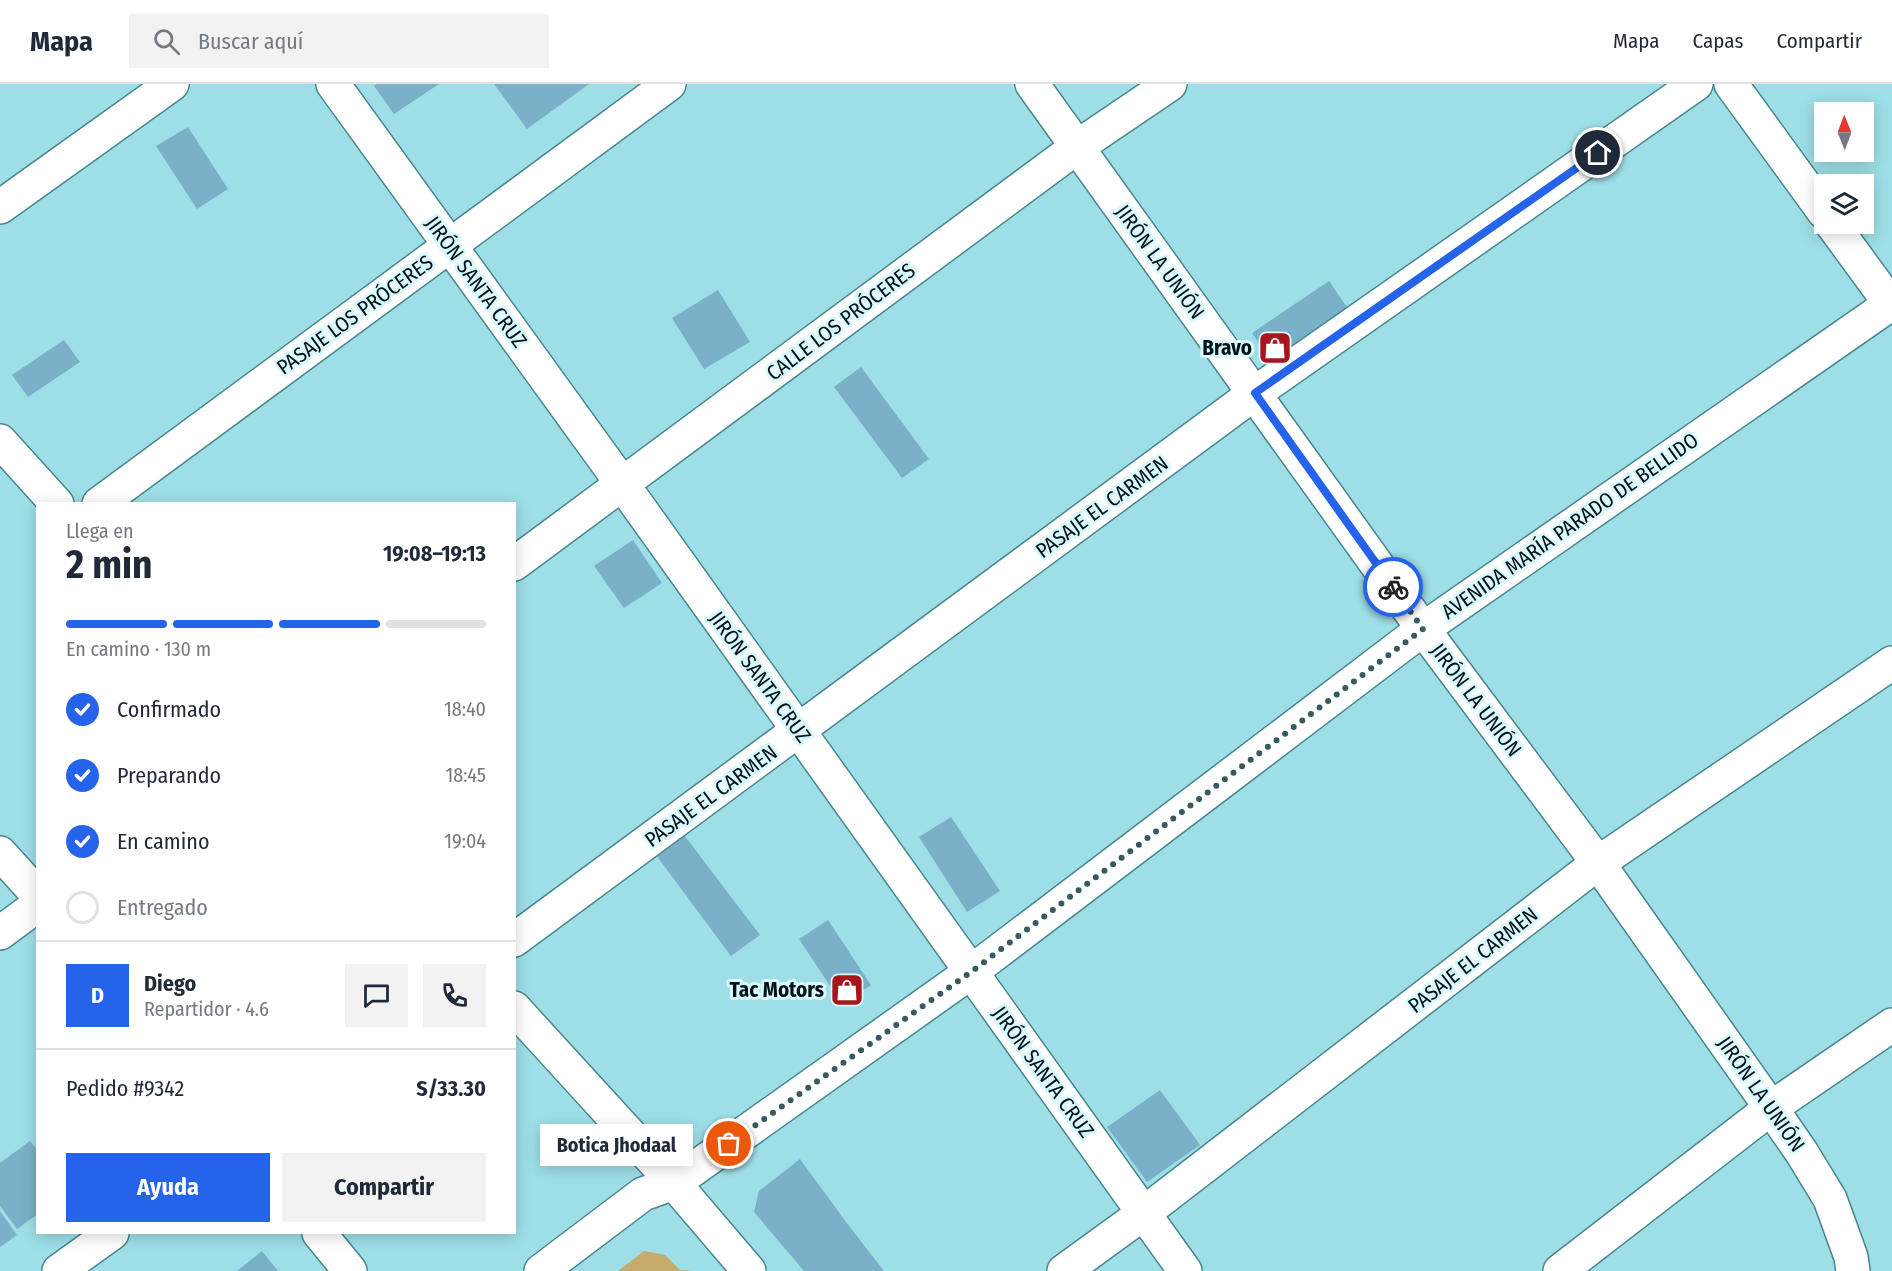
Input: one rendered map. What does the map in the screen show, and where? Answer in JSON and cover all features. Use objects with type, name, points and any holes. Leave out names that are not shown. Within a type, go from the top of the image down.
[{"type":"street","points":[[0,207],[172,84]]},
{"type":"street","name":"JIRÓN SANTA CRUZ","points":[[333,84],[1185,1271]]},
{"type":"street","name":"PASAJE LOS PRÓCERES","points":[[102,502],[669,84]]},
{"type":"street","name":"JIRÓN LA UNIÓN","points":[[1032,84],[1423,629],[1598,863],[1771,1108],[1830,1199],[1851,1257],[1853,1271]]},
{"type":"street","name":"CALLE LOS PRÓCERES","points":[[516,563],[1077,147],[1170,84]]},
{"type":"street","name":"PASAJE EL CARMEN","points":[[516,939],[1255,393],[1696,84]]},
{"type":"street","points":[[1731,84],[1814,198]]},
{"type":"street","points":[[1840,234],[1892,304]]},
{"type":"street","name":"AVENIDA MARÍA PARADO DE BELLIDO","points":[[541,1271],[643,1194],[674,1183],[971,972],[1423,629],[1892,304]]},
{"type":"street","points":[[0,441],[55,502]]},
{"type":"street","name":"PASAJE EL CARMEN","points":[[1065,1271],[1144,1213],[1598,863],[1892,663]]},
{"type":"street","points":[[0,853],[36,893]]},
{"type":"street","points":[[0,933],[36,906]]},
{"type":"street","points":[[516,1010],[674,1183],[749,1271]]},
{"type":"street","points":[[1560,1271],[1771,1108],[1892,1025]]},
{"type":"street","name":"AVENIDA MARÍA PARADO DE BELLIDO","points":[[572,1271],[656,1208],[674,1183]]},
{"type":"street","points":[[59,1271],[111,1234]]},
{"type":"street","points":[[320,1234],[350,1271]]},
{"type":"shaded area","points":[[644,1251],[665,1255],[680,1270],[694,1271],[618,1271]]},
{"type":"building","points":[[377,84],[439,84],[394,114],[374,86]]},
{"type":"building","points":[[494,84],[589,84],[527,129]]},
{"type":"building","points":[[188,127],[228,189],[197,209],[156,146]]},
{"type":"building","points":[[1329,281],[1351,313],[1274,365],[1252,333]]},
{"type":"building","points":[[718,290],[750,342],[704,369],[672,318]]},
{"type":"building","points":[[64,340],[80,362],[28,397],[12,375]]},
{"type":"building","points":[[861,367],[929,459],[902,478],[834,387]]},
{"type":"building","points":[[633,540],[662,583],[624,608],[594,566]]},
{"type":"building","points":[[951,817],[1000,891],[967,912],[919,837]]},
{"type":"building","points":[[681,831],[760,935],[731,956],[653,851]]},
{"type":"building","points":[[828,920],[871,985],[842,1004],[799,939]]},
{"type":"building","points":[[1160,1090],[1200,1145],[1147,1182],[1107,1127]]},
{"type":"building","points":[[30,1141],[36,1148],[36,1215],[17,1229],[0,1206],[0,1163]]},
{"type":"building","points":[[800,1159],[884,1271],[804,1271],[754,1212],[759,1191]]},
{"type":"building","points":[[0,1211],[17,1235],[0,1247]]},
{"type":"building","points":[[262,1251],[278,1271],[237,1271]]},
{"type":"way so far","points":[[729,1144],[971,972],[1423,629],[1393,587]]},
{"type":"place","name":"Bravo","points":[[1275,348]]},
{"type":"place","name":"Tac Motors","points":[[847,990]]},
{"type":"place","name":"Botica Jhodaal","points":[[729,1144]]},
{"type":"route","points":[[1393,587],[1255,393],[1598,153]]}]
